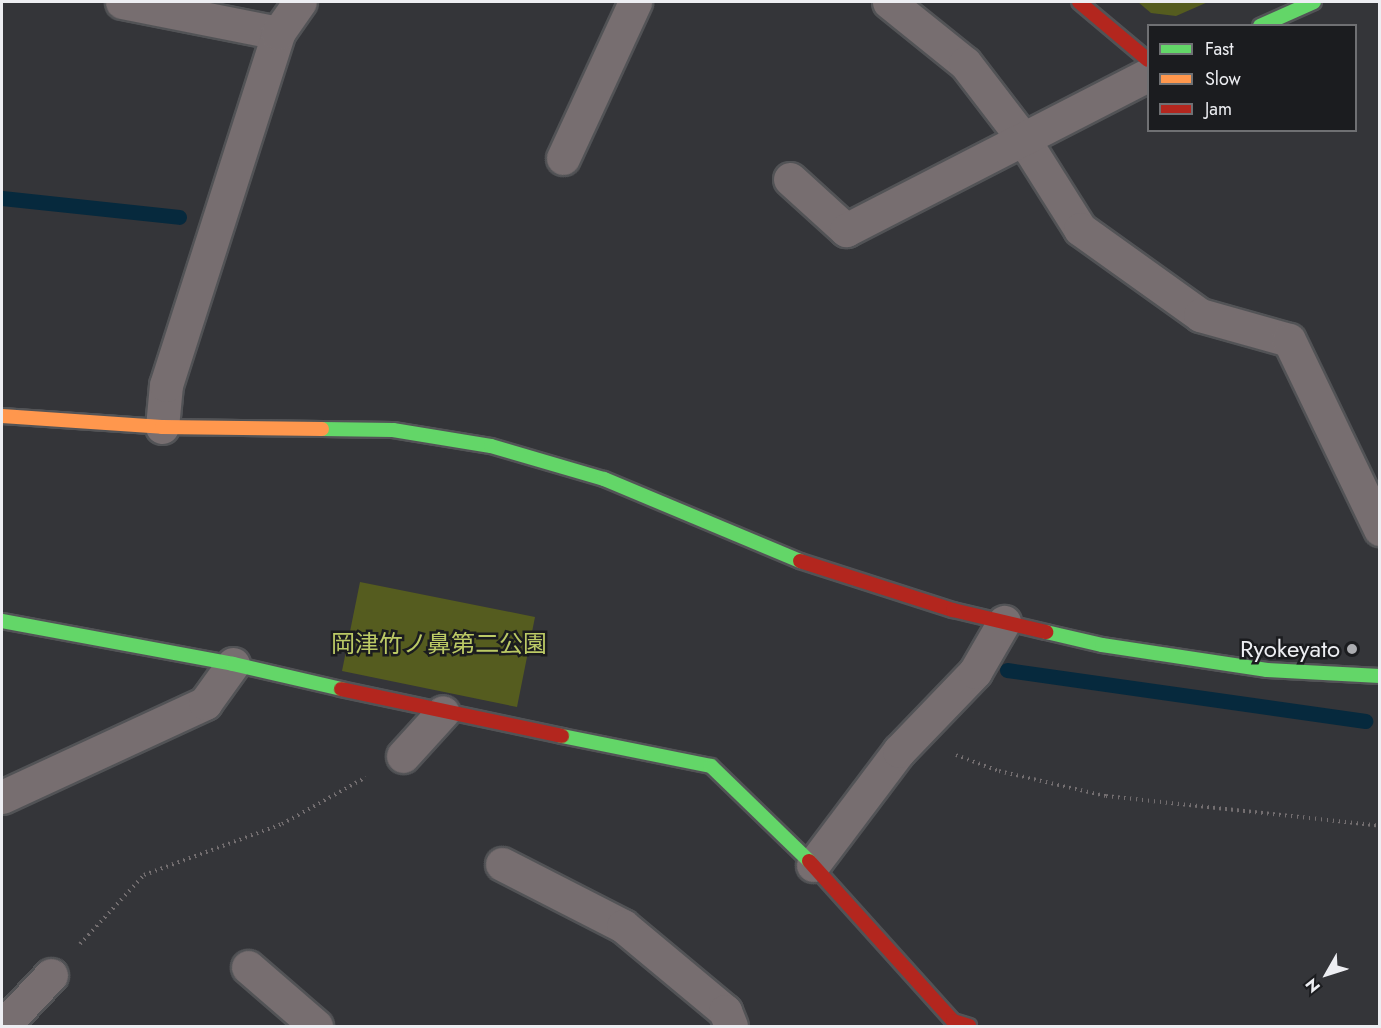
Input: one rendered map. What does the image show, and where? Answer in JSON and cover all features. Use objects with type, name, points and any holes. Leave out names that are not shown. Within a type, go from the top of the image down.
[{"type":"street","points":[[122,2],[278,33]]},
{"type":"street","points":[[162,427],[166,385],[278,33],[300,2]]},
{"type":"street","points":[[563,158],[635,2]]},
{"type":"street","points":[[889,2],[965,63],[1024,140],[1080,229],[1200,315],[1289,340],[1380,529]]},
{"type":"street","points":[[1079,2],[1147,58]]},
{"type":"street","points":[[1264,24],[1314,2]]},
{"type":"street","points":[[790,178],[846,230],[1147,76]]},
{"type":"street","points":[[2,416],[162,427],[393,430],[491,446],[604,479],[829,573],[1004,622],[1102,645],[1267,670],[1380,676]]},
{"type":"street","points":[[2,621],[233,664],[443,712],[711,766],[813,865],[957,1025]]},
{"type":"street","points":[[813,865],[912,738],[975,672],[1004,622]]},
{"type":"street","points":[[2,797],[205,703],[233,664]]},
{"type":"street","points":[[403,756],[443,712]]},
{"type":"street","points":[[502,864],[623,926],[725,1011],[730,1026]]},
{"type":"street","points":[[248,967],[316,1026]]},
{"type":"street","points":[[3,1026],[51,975]]},
{"type":"path","points":[[912,738],[999,771],[1106,796],[1380,826]]},
{"type":"path","points":[[104,919],[144,875],[282,824],[403,756]]},
{"type":"green space","points":[[1138,2],[1208,2],[1176,16],[1151,13]]},
{"type":"green space","name":"岡津竹ノ鼻第二公園","points":[[360,582],[535,617],[517,707],[342,671]]},
{"type":"waterway","points":[[2,198],[179,217]]},
{"type":"waterway","points":[[1007,670],[1365,721]]},
{"type":"traffic: fast","points":[[1264,24],[1314,2]]},
{"type":"traffic: fast","points":[[322,429],[393,430],[491,446],[604,479],[800,561]]},
{"type":"traffic: fast","points":[[2,621],[233,664],[341,689]]},
{"type":"traffic: fast","points":[[1046,632],[1102,645],[1267,670],[1380,676]]},
{"type":"traffic: fast","points":[[562,736],[711,766],[809,861]]},
{"type":"traffic: slow","points":[[2,416],[162,427],[322,429]]},
{"type":"traffic: jam","points":[[1079,2],[1147,59]]},
{"type":"traffic: jam","points":[[800,561],[953,610],[1046,632]]},
{"type":"traffic: jam","points":[[341,689],[562,736]]},
{"type":"traffic: jam","points":[[809,861],[953,1021],[969,1026]]},
{"type":"place","name":"Ryokeyato","points":[[1352,649]]}]
